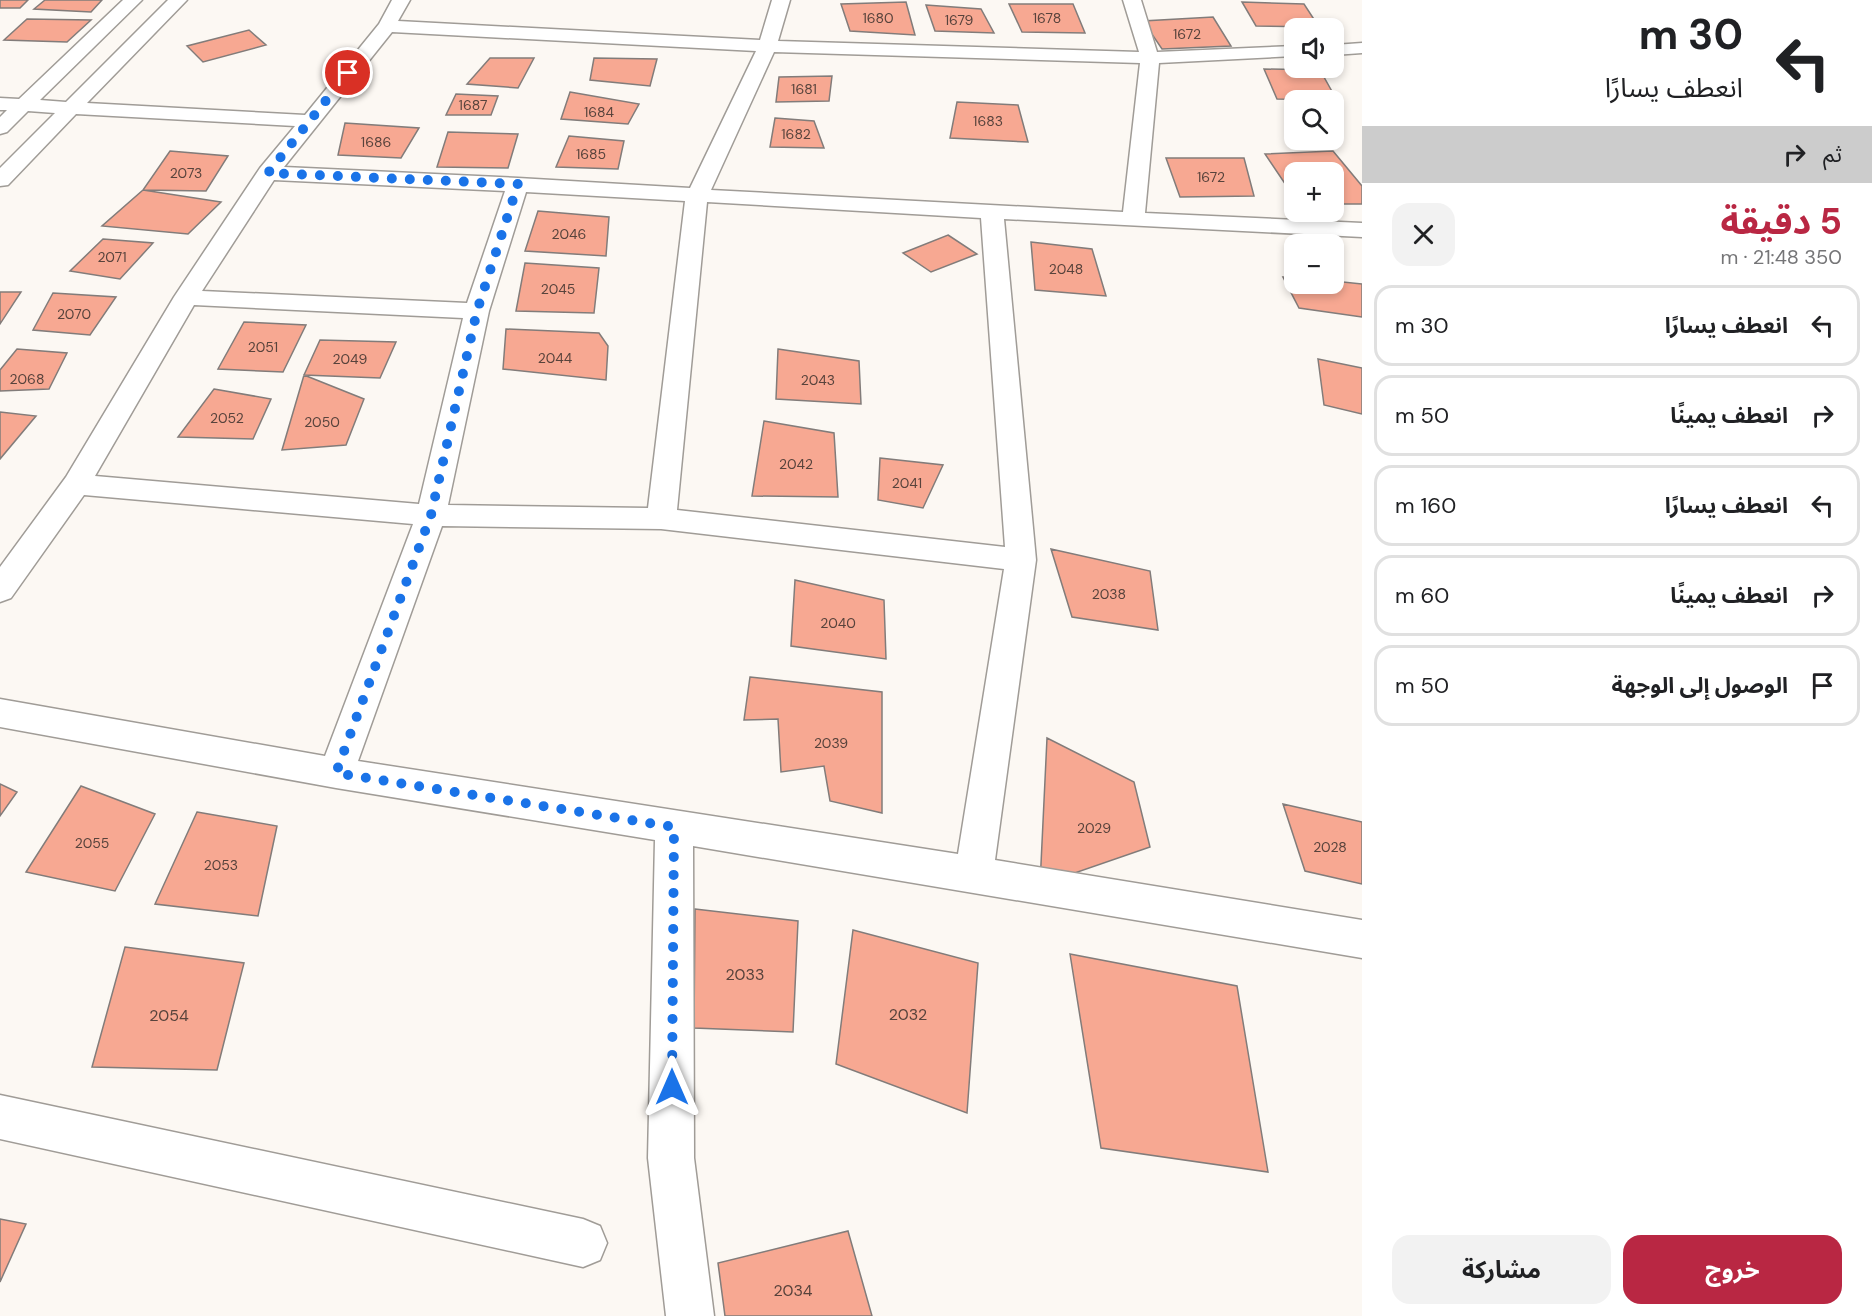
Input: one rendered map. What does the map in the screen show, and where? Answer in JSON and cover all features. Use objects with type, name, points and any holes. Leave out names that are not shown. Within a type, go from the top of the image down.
[{"type":"street","points":[[0,128],[133,0]]},
{"type":"street","points":[[0,180],[178,0]]},
{"type":"street","points":[[0,590],[76,484],[186,297],[268,173],[387,26],[401,0]]},
{"type":"street","points":[[661,519],[697,196],[767,45],[781,0]]},
{"type":"street","points":[[1132,0],[1150,58],[1132,220]]},
{"type":"street","points":[[387,26],[767,45],[1150,58],[1284,51]]},
{"type":"street","points":[[1344,49],[1362,48]]},
{"type":"street","points":[[0,104],[310,121]]},
{"type":"street","points":[[268,173],[518,184],[1132,220],[1362,230]]},
{"type":"street","points":[[336,773],[431,515],[477,311],[518,184]]},
{"type":"street","points":[[974,874],[1021,560],[992,212]]},
{"type":"street","points":[[186,297],[477,311]]},
{"type":"street","points":[[76,484],[431,515],[661,519],[1021,560]]},
{"type":"street","points":[[0,713],[336,773],[974,874],[1362,939]]},
{"type":"street","points":[[674,827],[671,1158],[690,1316]]},
{"type":"street","points":[[0,1117],[583,1243]]},
{"type":"building","points":[[0,0],[28,0],[20,8],[0,8]]},
{"type":"building","points":[[45,0],[102,0],[91,12],[34,9]]},
{"type":"building","points":[[906,2],[915,35],[850,31],[841,4]]},
{"type":"building","points":[[1242,2],[1304,4],[1313,18],[1284,18],[1284,26],[1256,26]]},
{"type":"building","points":[[1009,4],[1073,4],[1085,33],[1022,32]]},
{"type":"building","points":[[926,5],[981,9],[994,33],[935,31]]},
{"type":"building","points":[[1213,17],[1231,46],[1162,49],[1143,21]]},
{"type":"building","points":[[27,19],[91,20],[67,42],[4,40]]},
{"type":"building","points":[[249,30],[266,45],[203,62],[187,46]]},
{"type":"building","points":[[490,58],[534,58],[518,88],[467,84]]},
{"type":"building","points":[[594,58],[657,59],[650,86],[590,80]]},
{"type":"building","points":[[1264,69],[1284,69],[1284,78],[1324,78],[1331,90],[1284,90],[1284,99],[1277,99]]},
{"type":"building","points":[[832,76],[829,101],[776,102],[779,77]]},
{"type":"building","points":[[570,92],[639,104],[628,124],[561,119]]},
{"type":"building","points":[[456,94],[498,96],[491,115],[446,115]]},
{"type":"building","points":[[957,102],[1018,105],[1028,142],[950,138]]},
{"type":"building","points":[[775,118],[814,121],[824,148],[770,147]]},
{"type":"building","points":[[345,123],[419,128],[401,158],[338,155]]},
{"type":"building","points":[[448,132],[518,134],[508,168],[437,167]]},
{"type":"building","points":[[569,136],[624,141],[618,169],[556,167]]},
{"type":"building","points":[[170,151],[228,156],[206,191],[143,190]]},
{"type":"building","points":[[1333,151],[1342,162],[1284,162],[1284,182],[1265,154]]},
{"type":"building","points":[[1166,158],[1244,158],[1254,196],[1180,197]]},
{"type":"building","points":[[1344,164],[1362,186],[1362,204],[1344,204]]},
{"type":"building","points":[[143,190],[221,202],[188,234],[102,226]]},
{"type":"building","points":[[538,211],[609,217],[606,256],[525,251]]},
{"type":"building","points":[[948,235],[977,254],[931,272],[903,253]]},
{"type":"building","points":[[103,239],[153,243],[120,279],[70,271]]},
{"type":"building","points":[[1031,242],[1092,249],[1106,296],[1035,290]]},
{"type":"building","points":[[525,263],[599,268],[594,313],[516,311]]},
{"type":"building","points":[[1344,282],[1362,284],[1362,317],[1299,308],[1292,294],[1344,294]]},
{"type":"building","points":[[0,292],[21,292],[0,324]]},
{"type":"building","points":[[53,293],[116,297],[90,335],[33,330]]},
{"type":"building","points":[[244,322],[306,325],[283,372],[218,369]]},
{"type":"building","points":[[506,329],[599,333],[608,346],[606,380],[503,369]]},
{"type":"building","points":[[320,340],[396,342],[380,378],[304,375]]},
{"type":"building","points":[[17,349],[67,353],[49,389],[0,391],[0,370]]},
{"type":"building","points":[[778,349],[859,361],[861,404],[776,399]]},
{"type":"building","points":[[1318,359],[1362,368],[1362,414],[1324,405]]},
{"type":"building","points":[[304,375],[364,399],[346,445],[282,450]]},
{"type":"building","points":[[214,389],[271,399],[253,439],[178,437]]},
{"type":"building","points":[[0,412],[36,416],[0,459]]},
{"type":"building","points":[[764,421],[834,433],[838,497],[752,496]]},
{"type":"building","points":[[880,458],[943,465],[923,508],[878,500]]},
{"type":"building","points":[[1051,549],[1150,571],[1158,630],[1072,617]]},
{"type":"building","points":[[795,580],[884,600],[886,659],[791,646]]},
{"type":"building","points":[[750,677],[882,692],[882,813],[830,801],[824,766],[781,772],[778,719],[744,720]]},
{"type":"building","points":[[1047,738],[1134,782],[1150,847],[1040,885]]},
{"type":"building","points":[[0,784],[17,792],[0,816]]},
{"type":"building","points":[[81,786],[155,814],[115,891],[26,872]]},
{"type":"building","points":[[1283,804],[1362,822],[1362,884],[1305,871]]},
{"type":"building","points":[[197,812],[277,826],[258,916],[155,904]]},
{"type":"building","points":[[695,909],[798,921],[793,1032],[694,1028]]},
{"type":"building","points":[[853,930],[978,963],[967,1113],[836,1064]]},
{"type":"building","points":[[125,947],[244,963],[217,1070],[92,1067]]},
{"type":"building","points":[[1070,954],[1237,986],[1268,1172],[1101,1148]]},
{"type":"building","points":[[0,1219],[26,1224],[0,1282]]},
{"type":"building","points":[[848,1231],[872,1316],[725,1316],[718,1263]]},
{"type":"route","points":[[348,73],[268,173],[518,184],[477,311],[431,515],[336,773],[674,827],[672,1087]]}]
